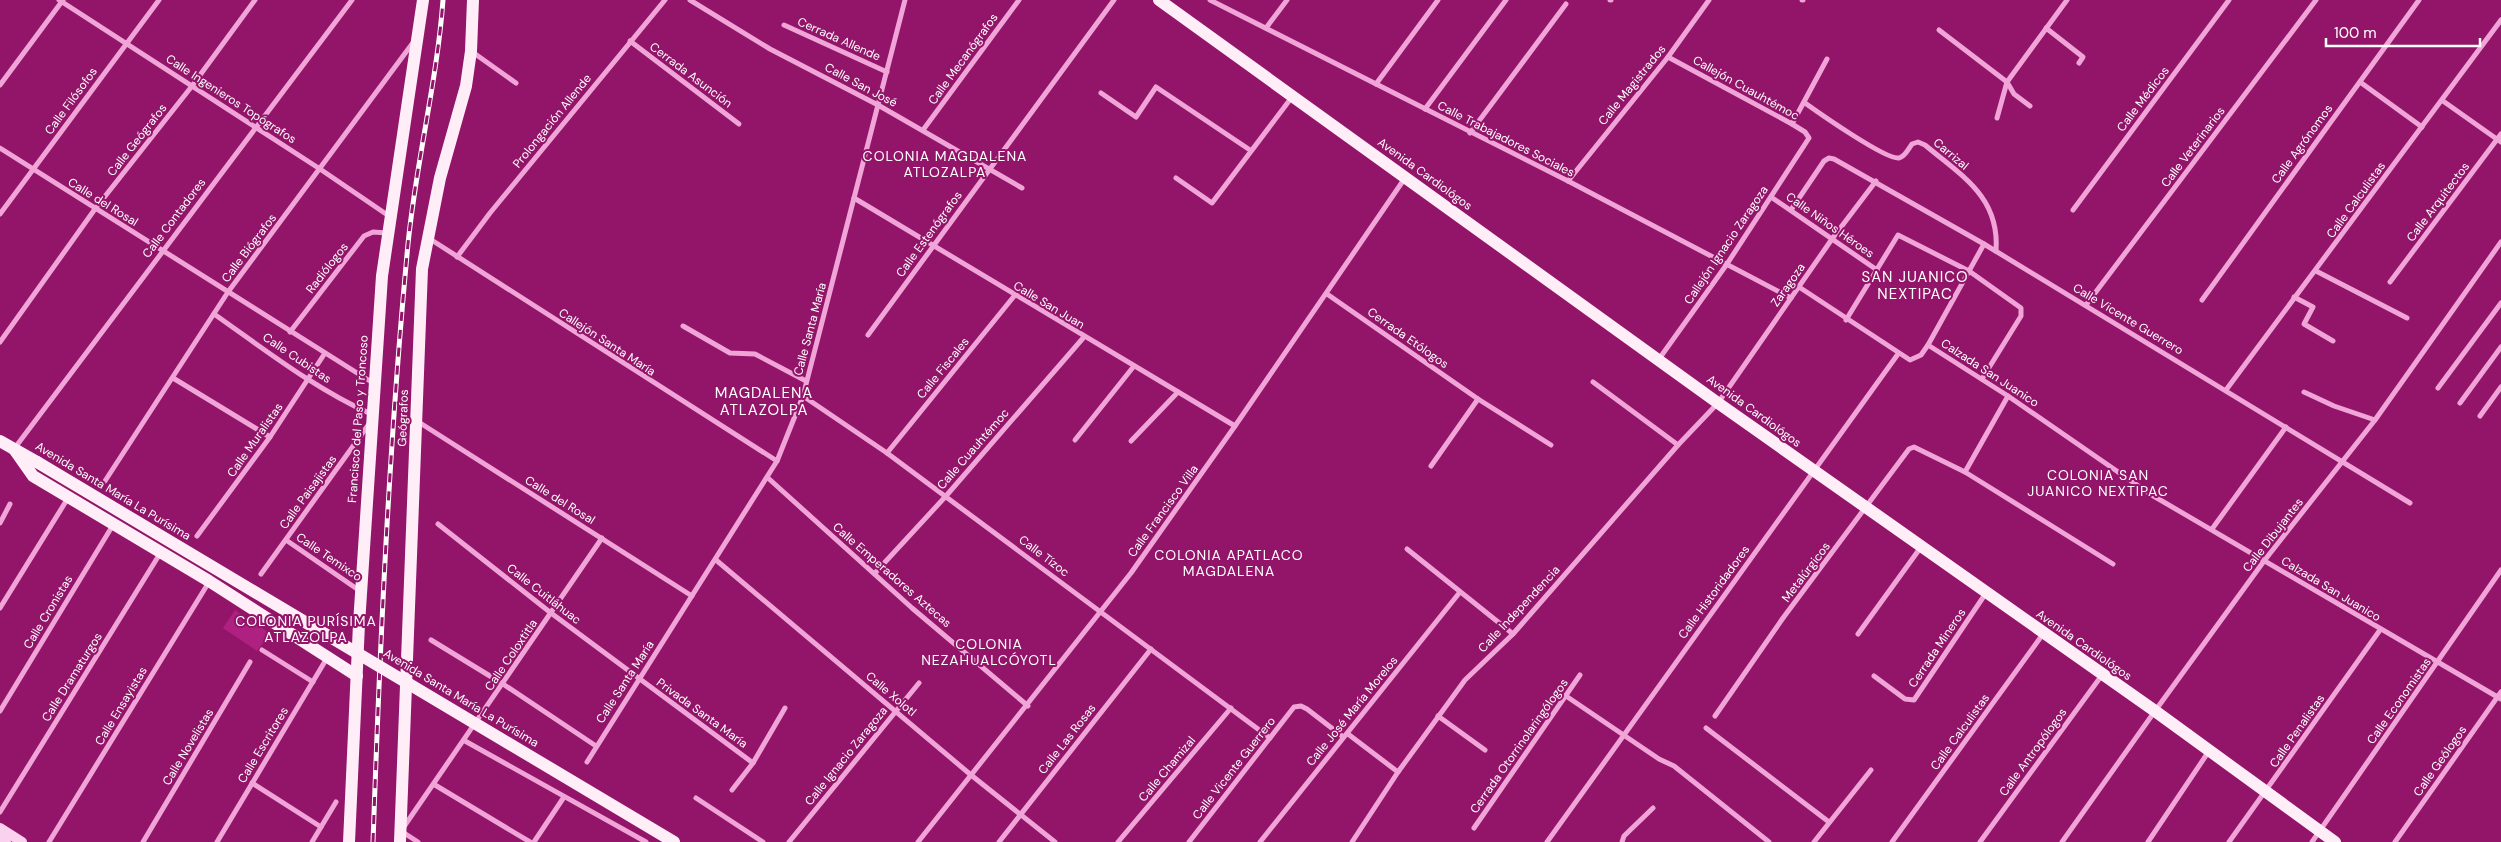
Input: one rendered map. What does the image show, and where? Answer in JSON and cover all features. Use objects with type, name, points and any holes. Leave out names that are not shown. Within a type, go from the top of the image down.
[{"type":"main road","name":"Francisco del Paso y Troncoso","points":[[349,842],[361,591],[382,276],[420,34],[423,0]]},
{"type":"main road","name":"Geógrafos","points":[[401,837],[422,269],[440,178],[466,86],[471,51],[473,0]]},
{"type":"main road","name":"Avenida Cardiológos","points":[[1159,0],[1866,508],[2210,750],[2335,842]]},
{"type":"main road","name":"Avenida Santa María La Purísima","points":[[4,445],[37,462],[675,842]]},
{"type":"main road","points":[[4,445],[33,476],[209,581],[357,676]]},
{"type":"street","name":"Calle Filósofos","points":[[0,214],[159,0]]},
{"type":"street","name":"Calle Geógrafos","points":[[0,342],[95,209],[192,86],[255,0]]},
{"type":"street","name":"Calle Contadores","points":[[4,445],[162,250],[352,0]]},
{"type":"street","name":"Prolongación Allende","points":[[457,257],[490,213],[665,0]]},
{"type":"street","name":"Calle San José","points":[[690,0],[770,49],[878,105],[1022,188]]},
{"type":"street","name":"Calle Mecanógrafos","points":[[923,130],[1019,0]]},
{"type":"street","name":"Calle Estenógrafos","points":[[868,335],[1114,0]]},
{"type":"street","name":"Calle Trabajadores Sociales","points":[[1210,0],[1568,181],[1790,298]]},
{"type":"street","points":[[1266,28],[1287,0]]},
{"type":"street","points":[[1376,84],[1438,0]]},
{"type":"street","points":[[1425,109],[1506,0]]},
{"type":"street","name":"Calle Magistrados","points":[[1568,181],[1668,56],[1709,0]]},
{"type":"street","points":[[1997,118],[2007,82],[2067,0]]},
{"type":"street","name":"Calle Médicos","points":[[2073,210],[2229,0]]},
{"type":"street","name":"Calle Veterinarios","points":[[2086,306],[2316,0]]},
{"type":"street","name":"Calle Agrónomos","points":[[2202,300],[2419,0]]},
{"type":"street","name":"Calle Ingenieros Topógrafos","points":[[61,1],[320,169],[390,217]]},
{"type":"street","points":[[0,85],[61,1]]},
{"type":"street","name":"Calle Santa María","points":[[587,762],[777,461],[803,396],[887,72],[903,1]]},
{"type":"street","points":[[1470,133],[1566,4]]},
{"type":"street","name":"Calle Calculistas","points":[[2226,390],[2443,101],[2501,20]]},
{"type":"street","name":"Cerrada Allende","points":[[784,25],[887,72]]},
{"type":"street","points":[[2046,28],[2084,57],[2079,63]]},
{"type":"street","points":[[1939,30],[2007,82],[2014,94],[2030,106]]},
{"type":"street","name":"Calle Biógrafos","points":[[105,481],[228,292],[420,34]]},
{"type":"street","name":"Cerrada Asunción","points":[[630,41],[739,124]]},
{"type":"street","points":[[471,51],[516,83]]},
{"type":"street","name":"Callejón Cuauhtémoc","points":[[1668,56],[1792,124],[1808,135],[1807,142]]},
{"type":"street","points":[[1792,124],[1827,59]]},
{"type":"street","points":[[2360,82],[2422,127]]},
{"type":"street","points":[[1101,93],[1136,116],[1156,87],[1250,150]]},
{"type":"street","points":[[1176,178],[1212,203],[1292,96]]},
{"type":"street","points":[[2443,101],[2499,141]]},
{"type":"street","name":"Carrizal","points":[[1805,103],[1866,144],[1892,157],[1899,158],[1904,156],[1912,144],[1918,142],[1925,144],[1972,185],[1987,202],[1995,225],[1996,252]]},
{"type":"street","name":"Calle Arquitectos","points":[[2390,282],[2499,141],[2501,134]]},
{"type":"street","name":"Callejón Ignacio Zaragoza","points":[[1658,359],[1727,264],[1807,142]]},
{"type":"street","name":"Calle del Rosal","points":[[0,148],[290,332],[374,383]]},
{"type":"street","name":"Calle Vicente Guerrero","points":[[1791,210],[1824,161],[1834,158],[1984,244],[2343,460],[2410,503]]},
{"type":"street","name":"Calle Francisco Villa","points":[[918,842],[1102,612],[1235,426],[1406,177]]},
{"type":"street","name":"Zaragoza","points":[[1718,402],[1832,239],[1876,181]]},
{"type":"street","name":"Calle Niños Héroes","points":[[1772,196],[1877,270]]},
{"type":"street","name":"Calle San Juan","points":[[854,198],[1235,426]]},
{"type":"street","name":"Radiólogos","points":[[290,332],[364,236],[373,232],[388,233]]},
{"type":"street","points":[[1846,320],[1898,235],[1969,271],[2021,308],[2021,316],[1982,379]]},
{"type":"street","name":"Callejón Santa María","points":[[428,238],[777,461]]},
{"type":"street","name":"Calle Dibujantes","points":[[2062,842],[2264,561],[2375,420],[2501,242]]},
{"type":"street","points":[[1799,287],[1846,320],[1910,360],[1921,355],[1928,345],[1984,244]]},
{"type":"street","points":[[2316,271],[2407,318]]},
{"type":"street","name":"Cerrada Etólogos","points":[[1326,294],[1478,399],[1551,445]]},
{"type":"street","name":"Calle Fiscales","points":[[887,453],[1014,295]]},
{"type":"street","points":[[2294,297],[2313,307],[2304,324],[2333,341]]},
{"type":"street","points":[[2438,388],[2501,303]]},
{"type":"street","name":"Calle Cubistas","points":[[214,314],[308,379],[372,418]]},
{"type":"street","points":[[683,326],[730,353],[755,354],[806,381]]},
{"type":"street","name":"Calle Cuauhtémoc","points":[[875,573],[946,496],[1084,337]]},
{"type":"street","name":"Calzada San Juanico","points":[[1928,345],[2008,396],[2150,494],[2380,630],[2500,696]]},
{"type":"street","points":[[2460,403],[2501,346]]},
{"type":"street","name":"Calle Muralistas","points":[[197,536],[270,437],[325,353]]},
{"type":"street","name":"Calle Historidadores","points":[[1546,842],[1898,354]]},
{"type":"street","points":[[1075,440],[1134,366]]},
{"type":"street","points":[[173,378],[270,437]]},
{"type":"street","points":[[1593,382],[1678,445]]},
{"type":"street","points":[[2480,416],[2501,387]]},
{"type":"street","points":[[1131,441],[1178,392]]},
{"type":"street","points":[[2304,392],[2334,406],[2375,420]]},
{"type":"street","name":"Calle Tízoc","points":[[803,396],[946,496],[1270,738]]},
{"type":"street","points":[[2008,396],[1965,472],[2113,564]]},
{"type":"street","points":[[1431,466],[1478,399]]},
{"type":"street","name":"Calle Independencia","points":[[1352,842],[1398,772],[1466,680],[1513,634],[1678,445],[1718,402]]},
{"type":"street","name":"Calle Paisajistas","points":[[261,574],[372,418]]},
{"type":"street","name":"Calle del Rosal","points":[[417,420],[692,596]]},
{"type":"street","points":[[2212,529],[2286,427]]},
{"type":"street","name":"Metalúrgicos","points":[[1715,716],[1784,618],[1909,449],[1914,446],[1918,447],[1965,472]]},
{"type":"street","name":"Calle Emperadores Aztecas","points":[[768,478],[1028,706]]},
{"type":"street","points":[[0,608],[68,497]]},
{"type":"street","points":[[0,523],[10,504]]},
{"type":"street","name":"Calle Cronistas","points":[[0,711],[114,524]]},
{"type":"street","name":"Calle Cuitláhuac","points":[[438,524],[639,679]]},
{"type":"street","name":"Calle Coloxtitla","points":[[401,837],[602,538]]},
{"type":"street","name":"Calle Temixco","points":[[286,540],[361,591]]},
{"type":"street","points":[[1858,634],[1922,547]]},
{"type":"street","points":[[1407,549],[1513,634]]},
{"type":"street","name":"Calle Dramaturgos","points":[[0,812],[161,552]]},
{"type":"street","name":"Calle Xolotl","points":[[716,560],[971,775],[1055,842]]},
{"type":"street","name":"Calle Economistas","points":[[2312,842],[2501,570]]},
{"type":"street","name":"Calle Ensayistas","points":[[49,842],[209,581]]},
{"type":"street","name":"Calle José María Morelos","points":[[1260,842],[1460,592]]},
{"type":"street","name":"Cerrada Mineros","points":[[1874,676],[1905,699],[1914,700],[1986,593]]},
{"type":"street","name":"Calle Penalistas","points":[[2229,842],[2380,630]]},
{"type":"street","name":"Calle Calculistas","points":[[1892,842],[2044,633]]},
{"type":"street","points":[[431,640],[503,684],[596,746]]},
{"type":"street","name":"Calle Las Rosas","points":[[999,842],[1151,649]]},
{"type":"street","points":[[262,650],[313,682]]},
{"type":"street","name":"Calle Escritores","points":[[217,842],[328,658]]},
{"type":"street","name":"Calle Novelistas","points":[[143,842],[250,662]]},
{"type":"street","name":"Cerrada Otorrinolaringólogos","points":[[1474,828],[1580,675]]},
{"type":"street","name":"Calle Antropólogos","points":[[1980,842],[2103,675]]},
{"type":"street","name":"Privada Santa María","points":[[639,679],[752,763]]},
{"type":"street","name":"Calle Ignacio Zaragoza","points":[[789,842],[919,683]]},
{"type":"street","points":[[1566,696],[1674,766],[1769,842]]},
{"type":"street","name":"Calle Geólogos","points":[[2396,842],[2500,696]]},
{"type":"street","name":"Calle Vicente Guerrero","points":[[1189,842],[1294,707],[1300,706],[1307,709],[1345,735]]},
{"type":"street","name":"Privada Santa María","points":[[732,790],[752,763],[785,708]]},
{"type":"street","name":"Calle Chamizal","points":[[1118,842],[1231,708]]},
{"type":"street","points":[[1438,716],[1485,750]]},
{"type":"street","points":[[1706,728],[1830,822]]},
{"type":"street","points":[[1345,735],[1398,772]]},
{"type":"street","points":[[464,741],[646,842]]},
{"type":"street","points":[[2148,842],[2210,750]]},
{"type":"street","points":[[1814,842],[1871,770]]},
{"type":"street","points":[[252,783],[321,828]]},
{"type":"street","points":[[435,785],[530,842]]},
{"type":"street","points":[[534,842],[564,797]]},
{"type":"street","points":[[696,798],[763,842]]},
{"type":"street","points":[[312,842],[336,802]]},
{"type":"street","points":[[1622,842],[1624,836],[1652,808]]},
{"type":"street","points":[[0,828],[22,842]]},
{"type":"street","points":[[401,837],[418,842]]},
{"type":"street","points":[[0,838],[6,842]]},
{"type":"shaded area","points":[[235,610],[268,632],[269,635],[257,651],[223,628]]},
{"type":"railway","points":[[373,842],[386,543],[401,319],[412,213],[436,61],[443,0]]},
{"type":"district","name":"COLONIA MAGDALENA ATLOZALPA","points":[[945,164]]},
{"type":"district","name":"SAN JUANICO NEXTIPAC","points":[[1915,286]]},
{"type":"district","name":"MAGDALENA ATLAZOLPA","points":[[764,402]]},
{"type":"district","name":"COLONIA SAN JUANICO NEXTIPAC","points":[[2098,484]]},
{"type":"district","name":"COLONIA APATLACO MAGDALENA","points":[[1229,564]]},
{"type":"district","name":"COLONIA PURÍSIMA ATLAZOLPA","points":[[306,630]]},
{"type":"district","name":"COLONIA NEZAHUALCÓYOTL","points":[[989,652]]}]
